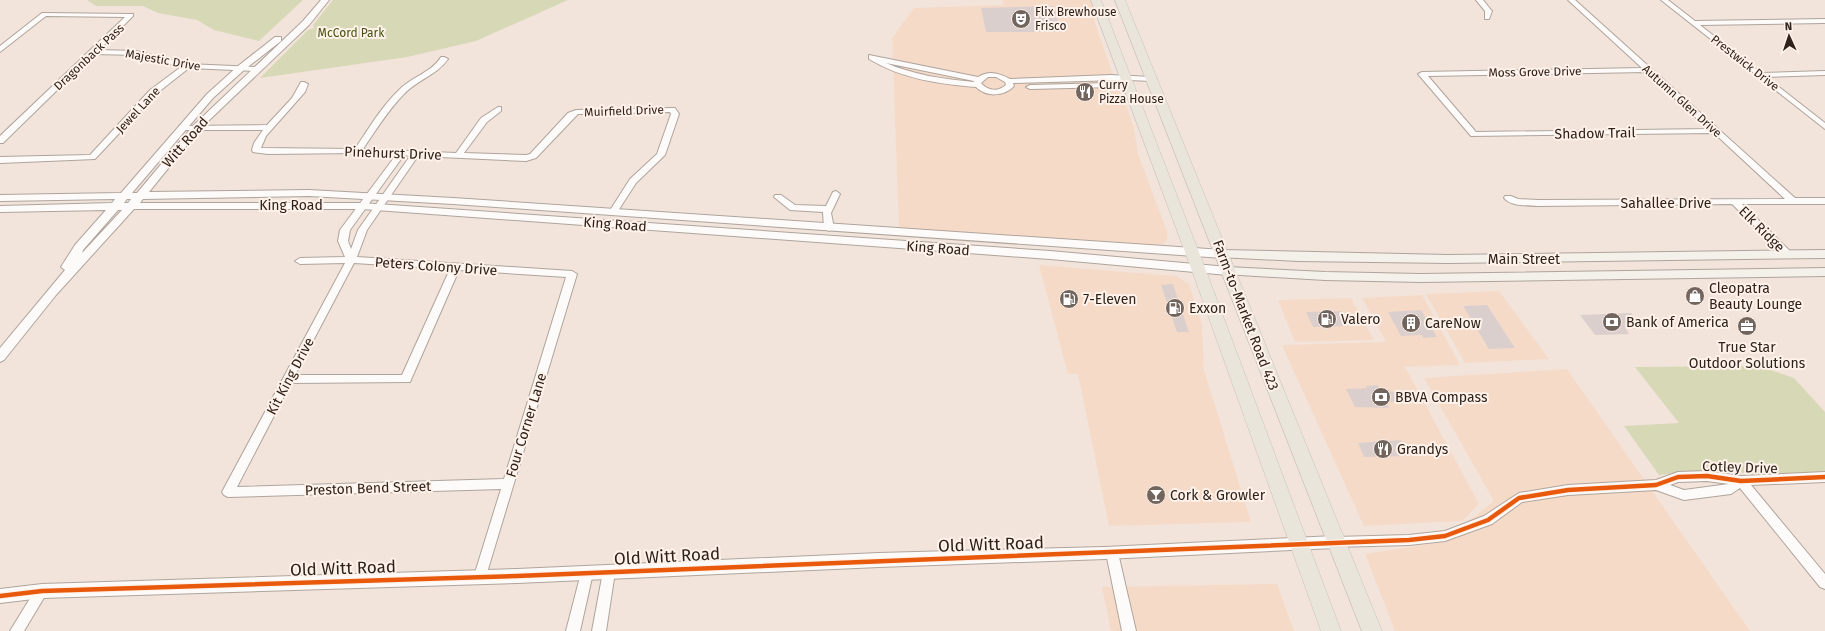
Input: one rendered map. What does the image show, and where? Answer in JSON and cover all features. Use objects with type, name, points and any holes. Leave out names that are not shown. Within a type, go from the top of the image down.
[{"type":"main road","name":"Farm-to-Market Road 423","points":[[1096,0],[1195,260],[1331,631]]},
{"type":"main road","name":"Farm-to-Market Road 423","points":[[1120,0],[1223,254],[1228,271],[1335,542],[1372,631]]},
{"type":"main road","name":"Main Street","points":[[1223,254],[1311,258],[1566,259],[1825,254]]},
{"type":"main road","points":[[1791,255],[1819,273]]},
{"type":"main road","name":"Main Street","points":[[1228,271],[1421,278],[1819,273]]},
{"type":"street","name":"Witt Road","points":[[52,292],[79,248],[210,96],[241,68],[301,23],[317,0]]},
{"type":"street","name":"Witt Road","points":[[0,357],[52,292],[140,196],[197,127],[325,0]]},
{"type":"street","points":[[1479,0],[1490,11],[1487,18]]},
{"type":"street","name":"Autumn Glen Drive","points":[[1571,0],[1794,202]]},
{"type":"street","name":"Prestwick Drive","points":[[1664,0],[1825,126]]},
{"type":"street","name":"Dragonback Pass","points":[[0,50],[44,14],[100,13],[131,15],[0,141]]},
{"type":"street","points":[[1694,23],[1825,21]]},
{"type":"street","name":"Majestic Drive","points":[[93,52],[136,53],[187,66],[257,69]]},
{"type":"street","points":[[1009,84],[1001,91],[990,92],[978,82],[900,62],[872,58],[882,65],[944,82],[978,82],[986,75],[997,75],[1009,84],[1113,85],[1125,79],[1152,79]]},
{"type":"street","points":[[357,151],[397,98],[409,85],[437,66],[444,59]]},
{"type":"street","name":"Jewel Lane","points":[[0,160],[92,157],[153,92],[187,66]]},
{"type":"street","name":"Moss Grove Drive","points":[[1474,134],[1422,74],[1648,70]]},
{"type":"street","points":[[1760,75],[1825,73]]},
{"type":"street","points":[[182,128],[270,127],[301,92],[304,84]]},
{"type":"street","points":[[458,156],[484,120],[498,109]]},
{"type":"street","name":"Muirfield Drive","points":[[529,158],[533,156],[571,115],[576,112],[672,110],[675,114],[674,121],[661,155],[633,181],[613,212]]},
{"type":"street","name":"Pinehurst Drive","points":[[270,127],[257,145],[256,150],[268,152],[357,151],[529,158]]},
{"type":"street","name":"Shadow Trail","points":[[1474,134],[1716,131]]},
{"type":"street","points":[[351,260],[343,241],[345,230],[402,153]]},
{"type":"street","name":"Kit King Drive","points":[[228,492],[351,260],[363,230],[415,154]]},
{"type":"street","name":"King Road","points":[[0,198],[309,193],[369,196],[1050,242],[1195,260],[1228,271]]},
{"type":"street","points":[[826,240],[829,228],[827,213],[836,194]]},
{"type":"street","points":[[778,197],[793,208],[829,209]]},
{"type":"street","name":"Sahallee Drive","points":[[1508,198],[1516,202],[1538,203],[1825,201]]},
{"type":"street","name":"Elk Ridge","points":[[1736,202],[1791,255]]},
{"type":"street","name":"King Road","points":[[0,209],[301,204],[362,206],[1050,255],[1195,260],[1223,254]]},
{"type":"street","points":[[607,223],[613,212]]},
{"type":"street","points":[[1050,242],[1050,255]]},
{"type":"street","name":"Peters Colony Drive","points":[[300,261],[351,260],[572,274]]},
{"type":"street","points":[[289,379],[406,380],[456,267]]},
{"type":"street","name":"Four Corner Lane","points":[[480,576],[572,274]]},
{"type":"street","name":"Cotley Drive","points":[[1656,485],[1678,477],[1707,476],[1741,481],[1825,477]]},
{"type":"street","points":[[1741,481],[1825,583]]},
{"type":"street","name":"Cotley Drive","points":[[1656,485],[1684,495],[1731,489],[1741,481]]},
{"type":"street","name":"Preston Bend Street","points":[[228,492],[508,484]]},
{"type":"street","points":[[1335,542],[1409,540],[1445,536],[1488,520],[1519,498],[1568,490],[1656,485]]},
{"type":"street","name":"Old Witt Road","points":[[0,596],[42,592],[587,573],[871,560],[1112,553],[1335,542]]},
{"type":"street","points":[[1112,553],[1129,631]]},
{"type":"street","points":[[598,631],[609,572]]},
{"type":"street","points":[[573,631],[587,573]]},
{"type":"street","points":[[17,631],[42,592]]},
{"type":"shaded area","points":[[1002,0],[1091,0],[1094,10],[1095,23],[1112,72],[1122,92],[1134,128],[1138,154],[1167,231],[1167,240],[1163,244],[1157,245],[899,229],[892,38],[914,8],[1004,5]]},
{"type":"shaded area","points":[[1039,265],[1176,276],[1189,284],[1202,324],[1204,370],[1251,522],[1109,526],[1078,374],[1068,374]]},
{"type":"shaded area","points":[[1499,291],[1549,359],[1465,363],[1426,294]]},
{"type":"shaded area","points":[[1422,295],[1460,365],[1405,367],[1479,504],[1462,521],[1364,526],[1282,345],[1386,342],[1362,298]]},
{"type":"shaded area","points":[[1351,298],[1374,340],[1295,342],[1278,300]]},
{"type":"shaded area","points":[[1567,369],[1750,631],[1395,631],[1365,554],[1442,542],[1494,501],[1424,378]]},
{"type":"shaded area","points":[[1277,584],[1294,631],[1111,631],[1102,587]]},
{"type":"green space","points":[[87,0],[303,0],[259,41],[214,30],[197,20],[158,13],[143,6],[96,6]]},
{"type":"green space","name":"McCord Park","points":[[333,0],[568,0],[476,41],[407,57],[260,78],[308,30],[314,28],[313,25]]},
{"type":"green space","points":[[1759,366],[1794,378],[1825,412],[1825,472],[1758,475],[1720,469],[1659,475],[1624,426],[1679,423],[1635,367]]},
{"type":"building","name":"Flix Brewhouse Frisco","points":[[1054,6],[1061,32],[986,32],[981,8]]},
{"type":"building","name":"Exxon","points":[[1173,284],[1189,332],[1177,332],[1161,285]]},
{"type":"building","points":[[1487,305],[1515,348],[1489,349],[1463,306]]},
{"type":"building","name":"CareNow","points":[[1421,310],[1437,337],[1423,338],[1422,335],[1401,336],[1388,312]]},
{"type":"building","name":"Valero","points":[[1341,311],[1348,326],[1313,327],[1306,312]]},
{"type":"building","name":"Bank of America","points":[[1631,313],[1644,329],[1626,329],[1629,334],[1595,335],[1580,315]]},
{"type":"building","name":"BBVA Compass","points":[[1378,385],[1379,388],[1385,388],[1387,392],[1409,391],[1414,401],[1386,402],[1389,408],[1355,407],[1346,389],[1367,388],[1366,386]]},
{"type":"building","name":"Grandys","points":[[1401,440],[1409,456],[1364,457],[1358,443]]},
{"type":"cycle path","points":[[0,596],[42,591],[517,576],[1409,540],[1445,536],[1488,520],[1519,498],[1568,490],[1656,485],[1678,477],[1707,476],[1741,481],[1825,477]]},
{"type":"place","name":"Flix Brewhouse Frisco","points":[[1021,19]]},
{"type":"place","name":"Curry Pizza House","points":[[1085,92]]},
{"type":"place","name":"Cleopatra Beauty Lounge","points":[[1695,296]]},
{"type":"place","name":"7-Eleven","points":[[1069,299]]},
{"type":"place","name":"Exxon","points":[[1175,308]]},
{"type":"place","name":"Valero","points":[[1327,319]]},
{"type":"place","name":"Bank of America","points":[[1612,322]]},
{"type":"place","name":"CareNow","points":[[1411,323]]},
{"type":"place","name":"True Star Outdoor Solutions","points":[[1747,326]]},
{"type":"place","name":"BBVA Compass","points":[[1381,397]]},
{"type":"place","name":"Grandys","points":[[1383,449]]},
{"type":"place","name":"Cork & Growler","points":[[1156,495]]}]
